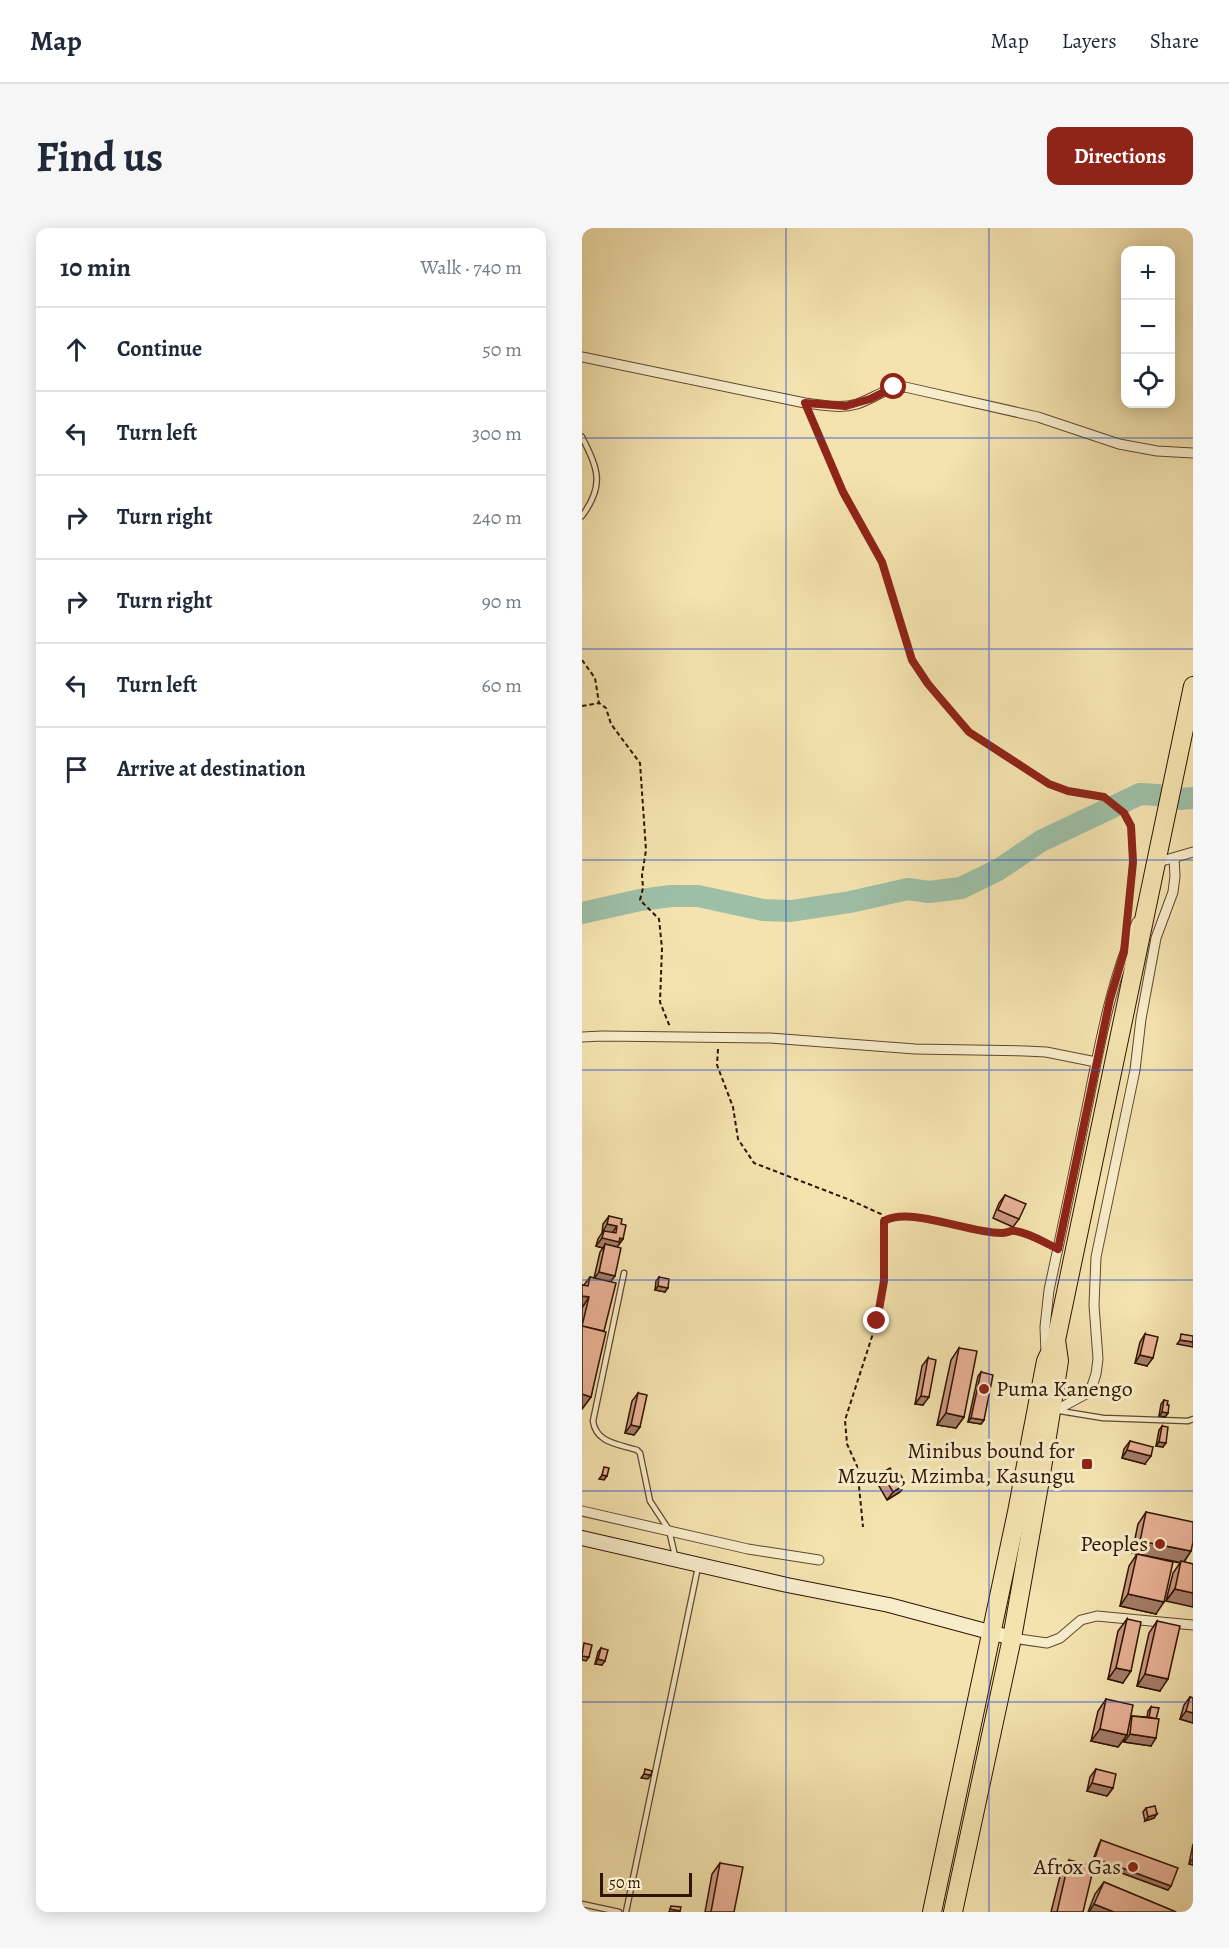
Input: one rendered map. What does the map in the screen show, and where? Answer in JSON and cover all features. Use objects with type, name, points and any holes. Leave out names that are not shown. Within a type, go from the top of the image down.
[{"type":"highway","points":[[932,1912],[1046,1361],[1056,1340],[1193,686]]},
{"type":"highway","points":[[953,1912],[1012,1638],[1054,1412],[1059,1361],[1056,1340]]},
{"type":"main road","points":[[582,1538],[787,1586],[889,1605],[1012,1638]]},
{"type":"street","points":[[582,359],[805,403],[846,406],[870,399],[894,387],[905,387],[1038,417],[1119,444],[1157,451],[1193,453]]},
{"type":"street","points":[[1155,863],[1193,852]]},
{"type":"street","points":[[1054,1412],[1084,1395],[1092,1386],[1096,1374],[1098,1359],[1094,1305],[1096,1257],[1135,1070],[1141,1019],[1156,938],[1173,892],[1174,858]]},
{"type":"street","points":[[1046,1361],[1045,1327],[1049,1290],[1096,1062],[1110,999],[1124,952],[1147,897]]},
{"type":"street","points":[[582,1037],[770,1038],[915,1049],[1046,1052],[1096,1062]]},
{"type":"street","points":[[582,1511],[747,1549],[819,1560]]},
{"type":"street","points":[[1012,1638],[1047,1643],[1060,1638],[1081,1620],[1097,1616],[1193,1625]]},
{"type":"lane","points":[[582,437],[595,463],[597,482],[594,499],[582,516]]},
{"type":"lane","points":[[624,1273],[593,1421],[594,1427],[602,1438],[640,1453],[650,1501],[669,1530],[675,1558]]},
{"type":"lane","points":[[1054,1412],[1103,1418],[1188,1421],[1193,1419]]},
{"type":"lane","points":[[626,1912],[699,1564]]},
{"type":"lane","points":[[582,1904],[619,1912]]},
{"type":"path","points":[[805,403],[843,492],[882,562],[912,660],[928,684],[969,732],[1049,784],[1068,791],[1104,797],[1124,813],[1131,826],[1133,862],[1126,920]]},
{"type":"path","points":[[582,660],[595,678],[599,703],[606,708],[611,724],[640,762],[646,850],[640,900],[659,919],[662,948],[660,1002],[673,1038]]},
{"type":"path","points":[[582,706],[599,703]]},
{"type":"path","points":[[719,1037],[717,1065],[733,1107],[738,1139],[754,1163],[850,1200],[881,1214],[884,1221],[884,1281],[879,1311],[862,1372],[845,1420],[847,1444],[857,1466],[863,1527]]},
{"type":"path","points":[[884,1221],[900,1216],[1004,1234],[1013,1230],[1058,1249]]},
{"type":"building","points":[[1005,1195],[1026,1204],[1019,1219],[998,1210]]},
{"type":"building","points":[[609,1216],[622,1219],[621,1224],[626,1225],[623,1239],[620,1238],[619,1242],[602,1238],[604,1231],[616,1233],[617,1226],[607,1224]]},
{"type":"building","points":[[605,1244],[621,1248],[615,1276],[599,1272]]},
{"type":"building","points":[[590,1277],[616,1283],[604,1331],[582,1326],[589,1297],[582,1296],[582,1285],[588,1286]]},
{"type":"building","points":[[659,1277],[669,1279],[668,1288],[658,1286]]},
{"type":"building","points":[[582,1326],[606,1332],[591,1397],[582,1394]]},
{"type":"building","points":[[1145,1334],[1158,1337],[1153,1358],[1140,1355]]},
{"type":"building","points":[[1181,1334],[1193,1336],[1193,1342],[1180,1340]]},
{"type":"building","points":[[959,1348],[977,1351],[964,1417],[946,1413]]},
{"type":"building","points":[[928,1358],[936,1360],[929,1397],[921,1396]]},
{"type":"building","points":[[981,1372],[993,1375],[984,1420],[971,1418]]},
{"type":"building","points":[[638,1393],[647,1395],[640,1427],[631,1425]]},
{"type":"building","points":[[1164,1400],[1168,1401],[1168,1413],[1162,1412]]},
{"type":"building","points":[[1162,1426],[1168,1427],[1166,1443],[1159,1442]]},
{"type":"building","points":[[1130,1441],[1153,1447],[1151,1456],[1127,1450]]},
{"type":"building","points":[[604,1467],[609,1468],[607,1476],[602,1475]]},
{"type":"building","points":[[890,1468],[896,1477],[900,1474],[906,1484],[893,1492],[882,1473]]},
{"type":"building","points":[[1146,1512],[1193,1522],[1191,1551],[1140,1541]]},
{"type":"building","points":[[1137,1554],[1173,1562],[1164,1602],[1128,1594]]},
{"type":"building","points":[[1181,1561],[1193,1564],[1193,1593],[1175,1589]]},
{"type":"building","points":[[1127,1619],[1141,1622],[1131,1671],[1116,1668]]},
{"type":"building","points":[[1157,1621],[1180,1626],[1168,1679],[1145,1674]]},
{"type":"building","points":[[584,1643],[592,1645],[589,1657],[582,1656]]},
{"type":"building","points":[[601,1648],[608,1650],[605,1661],[598,1659]]},
{"type":"building","points":[[1190,1697],[1193,1698],[1193,1713],[1186,1711]]},
{"type":"building","points":[[1106,1699],[1133,1705],[1127,1735],[1100,1729]]},
{"type":"building","points":[[1151,1707],[1159,1708],[1156,1719],[1149,1717]]},
{"type":"building","points":[[1132,1716],[1159,1719],[1156,1738],[1130,1734]]},
{"type":"building","points":[[645,1769],[652,1771],[651,1775],[644,1774]]},
{"type":"building","points":[[1096,1769],[1116,1774],[1113,1788],[1092,1783]]},
{"type":"building","points":[[1155,1806],[1157,1814],[1148,1817],[1146,1808]]},
{"type":"building","name":"Afrox Gas","points":[[1101,1840],[1178,1868],[1171,1886],[1095,1858]]},
{"type":"building","points":[[1069,1860],[1094,1866],[1083,1912],[1057,1912]]},
{"type":"building","points":[[720,1863],[743,1867],[734,1912],[711,1912]]},
{"type":"building","points":[[1104,1882],[1176,1912],[1114,1912],[1094,1904]]},
{"type":"building","points":[[671,1906],[681,1907],[680,1911],[670,1909]]},
{"type":"waterway","points":[[582,913],[640,900],[671,896],[698,896],[763,910],[791,911],[850,902],[908,889],[929,892],[961,888],[998,870],[1041,841],[1140,794],[1158,795]]},
{"type":"waterway","points":[[1180,799],[1193,798]]},
{"type":"place","name":"Puma Kanengo","points":[[984,1389]]},
{"type":"place","name":"Minibus bound for Mzuzu, Mzimba, Kasungu","points":[[1087,1464]]},
{"type":"place","name":"Peoples","points":[[1160,1544]]},
{"type":"place","name":"Afrox Gas","points":[[1133,1867]]},
{"type":"route","points":[[877,1321],[884,1281],[884,1221],[891,1217],[933,1220],[955,1227],[1004,1234],[1013,1230],[1058,1249],[1110,999],[1124,952],[1124,932],[1133,862],[1131,826],[1124,813],[1104,797],[1068,791],[1049,784],[969,732],[928,684],[912,660],[882,562],[843,492],[805,403],[835,406],[858,404],[894,387]]}]
